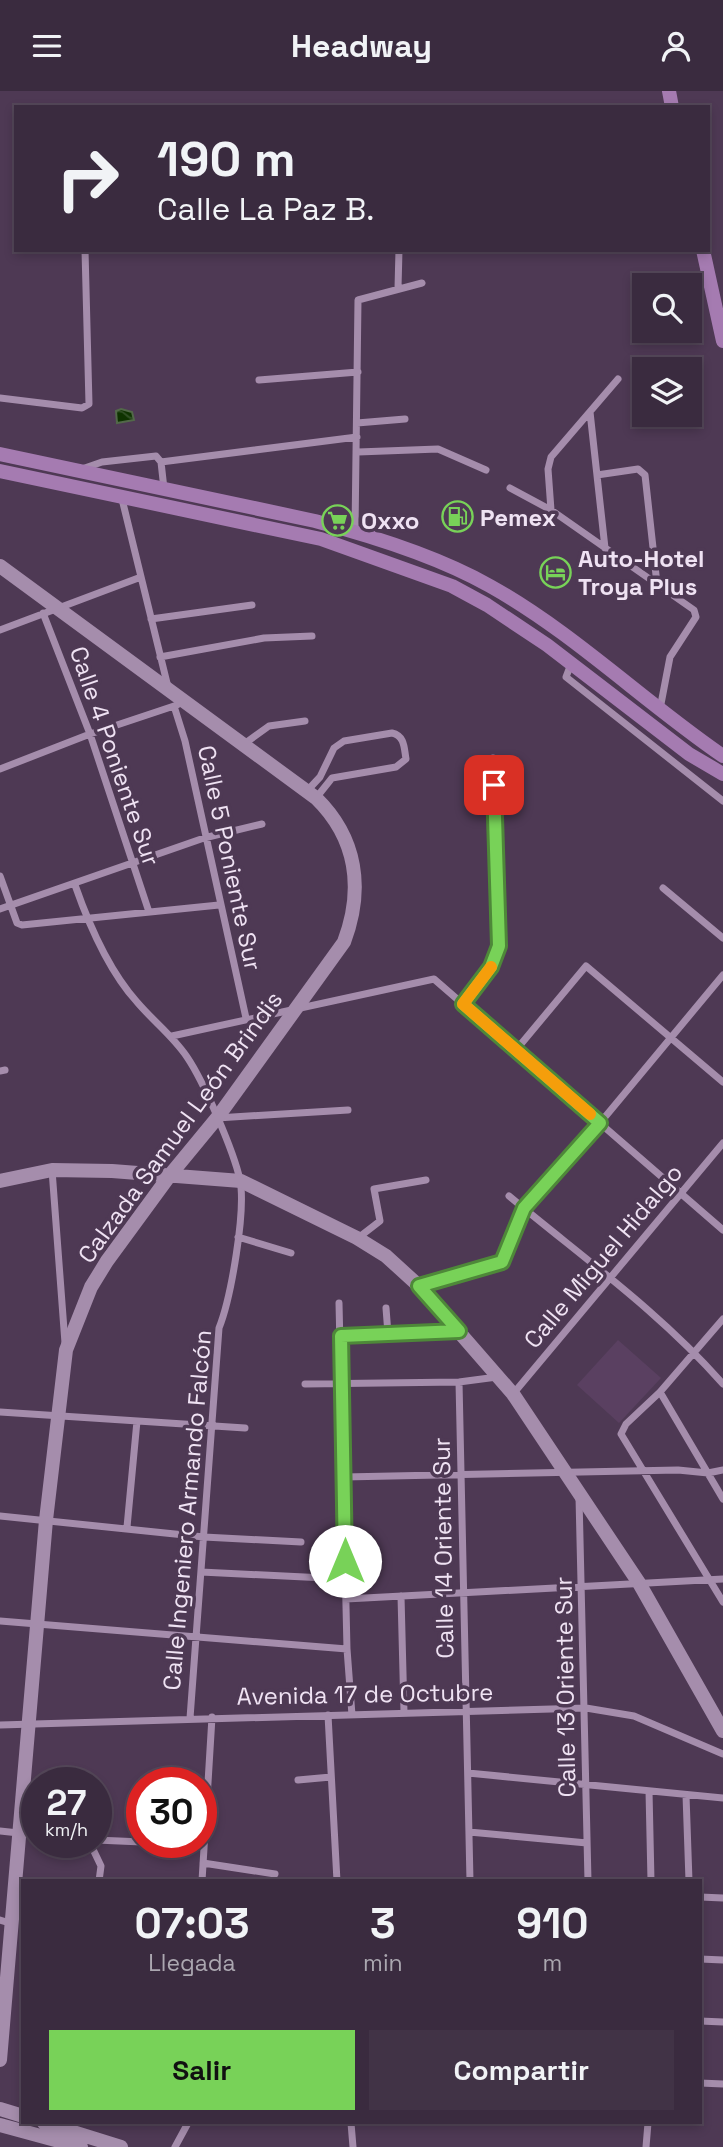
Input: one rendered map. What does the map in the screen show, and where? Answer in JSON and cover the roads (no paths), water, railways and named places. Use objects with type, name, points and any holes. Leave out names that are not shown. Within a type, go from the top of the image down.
[{"type":"main road","points":[[703,252],[723,341]]},
{"type":"main road","points":[[0,454],[355,531],[448,565],[490,586],[550,625],[695,737],[723,754]]},
{"type":"main road","points":[[0,471],[121,495],[225,521],[321,539],[410,569],[487,605],[571,663],[588,686],[723,774]]},
{"type":"street","points":[[0,398],[82,408],[89,404],[85,252]]},
{"type":"street","points":[[398,288],[399,252]]},
{"type":"street","points":[[355,531],[358,300],[422,283]]},
{"type":"street","points":[[259,380],[358,372]]},
{"type":"street","points":[[551,510],[548,469],[551,457],[618,379]]},
{"type":"street","points":[[590,412],[605,548]]},
{"type":"street","points":[[357,423],[405,419]]},
{"type":"street","points":[[161,462],[357,437]]},
{"type":"street","points":[[358,452],[438,449],[486,470]]},
{"type":"street","points":[[78,471],[94,463],[156,456],[161,462],[164,490]]},
{"type":"street","points":[[597,475],[642,471],[657,584]]},
{"type":"street","points":[[510,488],[551,510],[696,613],[670,657],[660,710]]},
{"type":"street","points":[[121,495],[168,688]]},
{"type":"street","name":"Calzada Samuel León Brindis","points":[[0,566],[50,610],[168,688],[181,704],[244,744],[311,795],[337,823],[346,839],[354,865],[356,887],[351,923],[344,941],[217,1118],[170,1175],[91,1287],[66,1350],[56,1416],[46,1520],[27,1767]]},
{"type":"street","points":[[0,630],[141,577]]},
{"type":"street","points":[[151,619],[252,605]]},
{"type":"street","name":"Calle 4 Poniente Sur","points":[[50,610],[149,912]]},
{"type":"street","points":[[160,657],[264,638],[312,636]]},
{"type":"street","points":[[588,686],[723,801]]},
{"type":"street","points":[[0,769],[90,734],[181,704]]},
{"type":"street","name":"Calle 5 Poniente Sur","points":[[181,704],[185,741],[204,838],[246,1018]]},
{"type":"street","points":[[244,744],[269,726],[305,720]]},
{"type":"street","points":[[398,735],[404,743],[406,759],[396,767],[332,778],[311,795],[334,748],[344,741],[398,735]]},
{"type":"street","points":[[689,754],[723,781]]},
{"type":"street","points":[[463,1004],[491,967],[499,946],[494,758]]},
{"type":"street","points":[[0,909],[204,838],[262,824]]},
{"type":"street","points":[[0,876],[17,923],[22,925],[219,905]]},
{"type":"street","points":[[75,884],[87,918],[122,983],[136,1002],[172,1036],[190,1061],[217,1118],[241,1181]]},
{"type":"street","points":[[663,888],[723,938]]},
{"type":"street","points":[[516,1050],[586,966],[723,1082]]},
{"type":"street","points":[[419,1286],[502,1262],[524,1208],[600,1123],[723,975]]},
{"type":"street","points":[[172,1036],[434,979],[723,1230]]},
{"type":"street","points":[[217,1118],[348,1110]]},
{"type":"street","name":"Calle Miguel Hidalgo","points":[[513,1394],[723,1143]]},
{"type":"street","points":[[52,1170],[66,1350]]},
{"type":"street","points":[[0,1181],[52,1170],[241,1181],[357,1238],[386,1256],[419,1286],[501,1377],[569,1474],[639,1583],[723,1731]]},
{"type":"street","points":[[357,1238],[380,1221],[374,1189],[426,1180]]},
{"type":"street","name":"Calle Ingeniero Armando Falcón","points":[[190,1718],[219,1328],[225,1314],[238,1237],[241,1181]]},
{"type":"street","points":[[509,1196],[611,1277],[695,1352],[723,1384]]},
{"type":"street","points":[[238,1237],[291,1253]]},
{"type":"street","points":[[339,1303],[347,1649],[352,1715]]},
{"type":"street","points":[[386,1308],[388,1334]]},
{"type":"street","points":[[723,1319],[660,1392],[626,1424],[621,1434],[723,1602]]},
{"type":"street","points":[[341,1336],[459,1331]]},
{"type":"street","points":[[305,1384],[459,1382],[501,1377]]},
{"type":"street","name":"Calle 14 Oriente Sur","points":[[459,1382],[470,1879]]},
{"type":"street","points":[[660,1392],[723,1499]]},
{"type":"street","points":[[0,1412],[245,1428]]},
{"type":"street","points":[[127,1527],[137,1421]]},
{"type":"street","points":[[344,1477],[678,1470],[708,1473],[723,1470]]},
{"type":"street","name":"Calle 13 Oriente Sur","points":[[579,1492],[588,1879]]},
{"type":"street","points":[[0,1516],[204,1537],[302,1542]]},
{"type":"street","points":[[201,1571],[345,1579]]},
{"type":"street","points":[[346,1599],[723,1579]]},
{"type":"street","points":[[401,1596],[404,1713]]},
{"type":"street","points":[[0,1621],[347,1649]]},
{"type":"street","name":"Avenida 17 de Octubre","points":[[0,1725],[586,1708],[634,1716],[723,1754]]},
{"type":"street","points":[[328,1715],[337,1879]]},
{"type":"street","points":[[202,1879],[212,1717]]},
{"type":"street","points":[[468,1773],[723,1798]]},
{"type":"street","points":[[298,1780],[331,1777]]},
{"type":"street","points":[[649,1791],[651,1879]]},
{"type":"street","points":[[686,1795],[689,1879]]},
{"type":"street","points":[[0,1831],[21,1833]]},
{"type":"street","points":[[469,1832],[587,1843]]},
{"type":"street","name":"Calzada Samuel León Brindis","points":[[0,2060],[7,1922],[21,1839]]},
{"type":"street","points":[[97,1858],[101,1866],[99,1879]]},
{"type":"street","points":[[203,1863],[275,1874]]},
{"type":"street","points":[[702,1897],[723,1898]]},
{"type":"street","points":[[702,1959],[723,1960]]},
{"type":"street","points":[[702,2021],[723,2022]]},
{"type":"street","points":[[702,2083],[723,2084]]},
{"type":"street","points":[[0,2109],[21,2115]]},
{"type":"street","points":[[47,2124],[121,2147]]},
{"type":"street","points":[[175,2147],[187,2124]]},
{"type":"street","points":[[351,2124],[353,2147]]},
{"type":"street","points":[[646,2147],[648,2124]]},
{"type":"street","points":[[0,2125],[81,2147]]},
{"type":"water","points":[[121,409],[132,412],[134,420],[117,423],[116,411]]},
{"type":"place","name":"Pemex","points":[[457,517]]},
{"type":"place","name":"Oxxo","points":[[338,520]]},
{"type":"place","name":"Auto-Hotel Troya Plus","points":[[555,572]]}]
